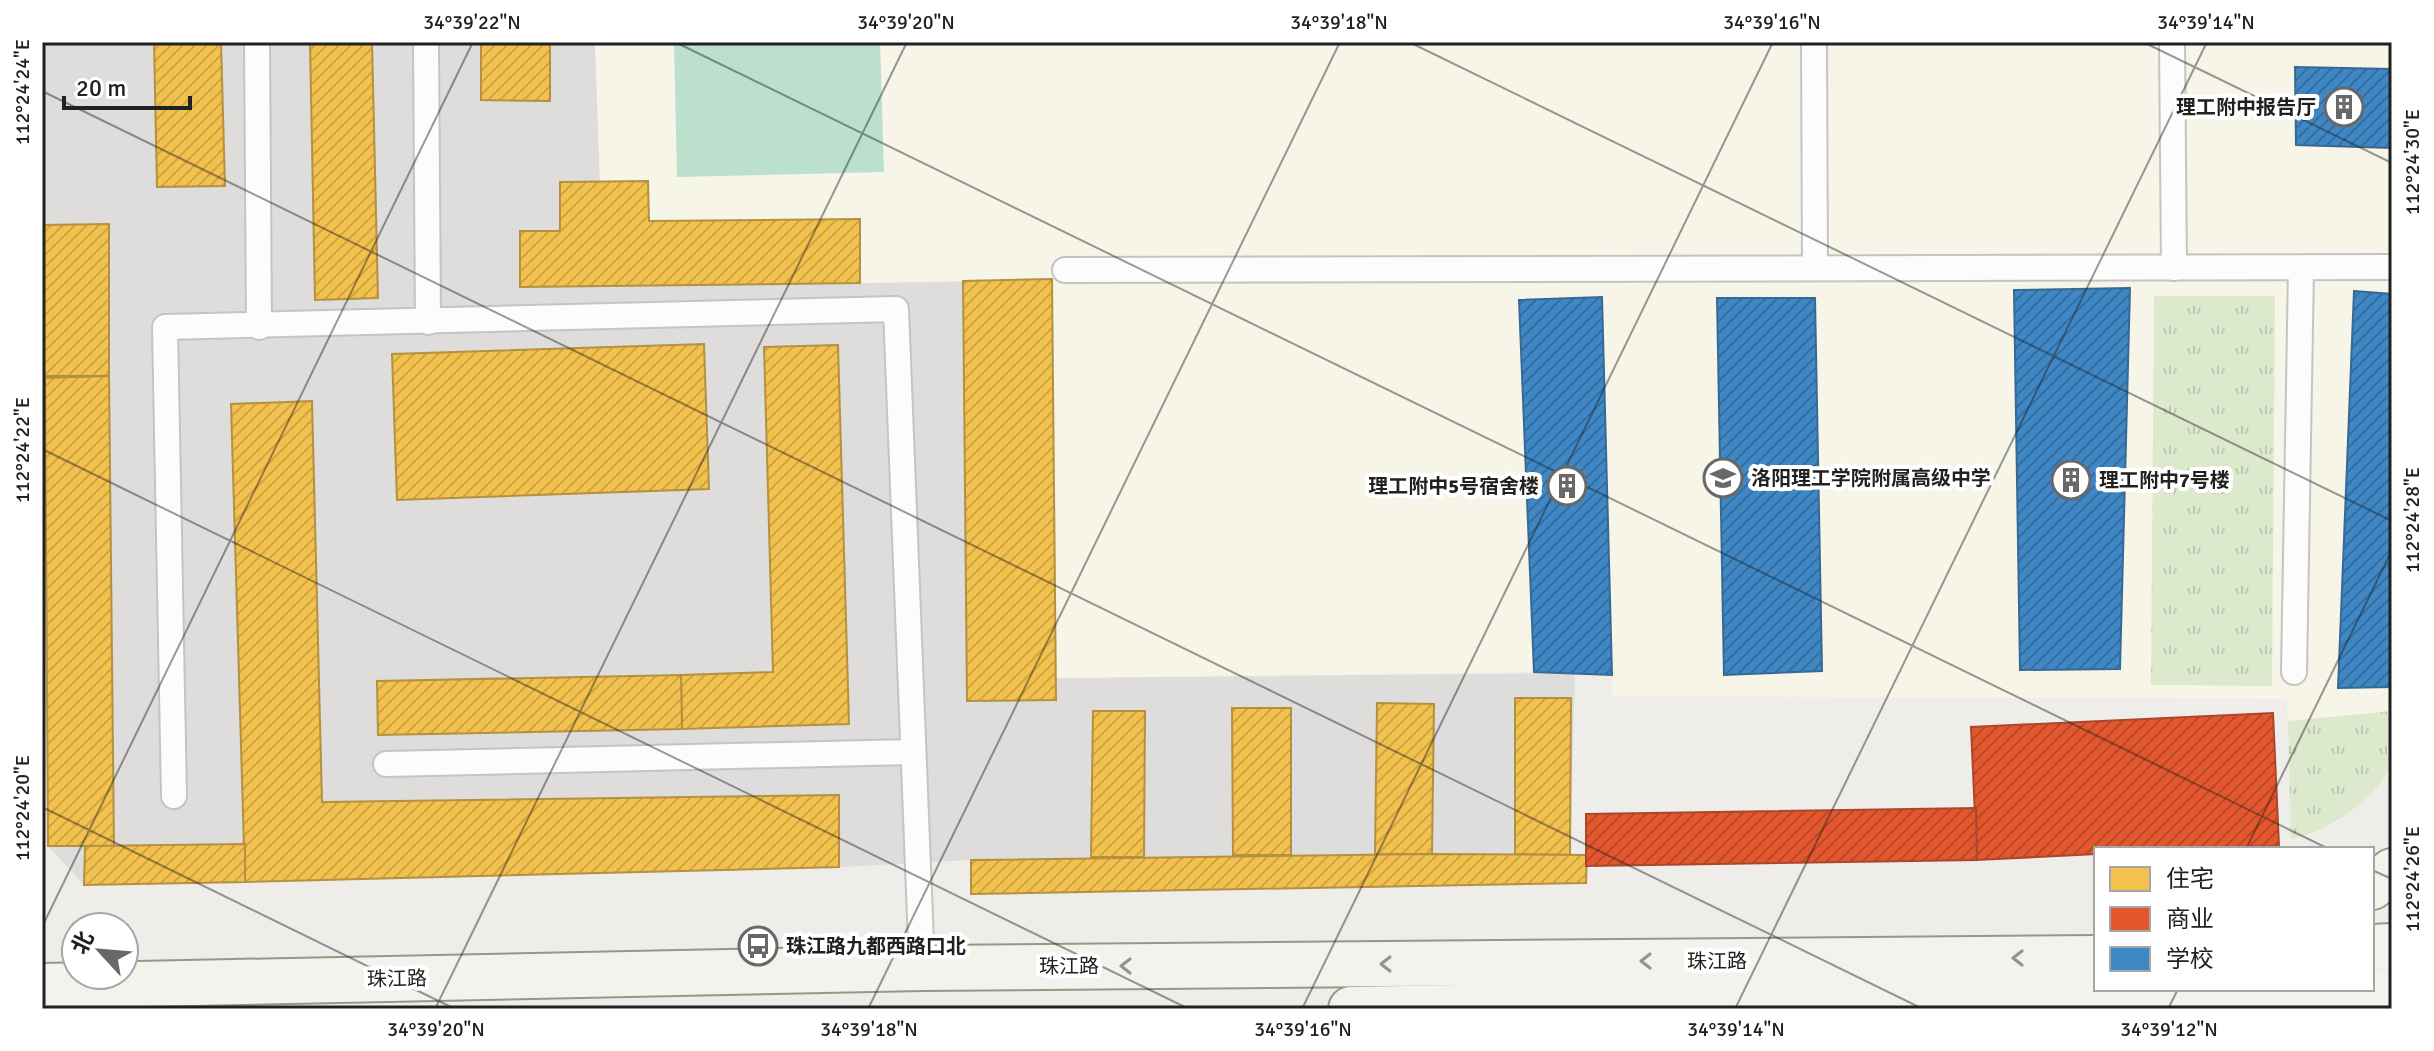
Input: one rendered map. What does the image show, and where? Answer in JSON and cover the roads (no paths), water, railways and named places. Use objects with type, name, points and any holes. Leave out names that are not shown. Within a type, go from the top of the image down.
[{"type":"main road","points":[[2374,885],[2392,871]]},
{"type":"main road","name":"珠江路","points":[[42,986],[922,968],[2094,958]]},
{"type":"main road","name":"珠江路","points":[[1351,1009],[2220,1001],[2392,990]]},
{"type":"lane","points":[[257,42],[259,327]]},
{"type":"lane","points":[[426,42],[428,322]]},
{"type":"lane","points":[[1814,42],[1815,268]]},
{"type":"lane","points":[[2172,42],[2174,268]]},
{"type":"lane","points":[[1065,270],[2392,267]]},
{"type":"lane","points":[[2294,672],[2301,268]]},
{"type":"lane","points":[[174,796],[165,327],[896,309],[911,752],[922,968]]},
{"type":"lane","points":[[386,764],[911,752]]},
{"type":"place","name":"理工附中报告厅","points":[[2344,107]]},
{"type":"place","name":"洛阳理工学院附属高级中学","points":[[1723,478]]},
{"type":"place","name":"理工附中7号楼","points":[[2071,480]]},
{"type":"place","name":"理工附中5号宿舍楼","points":[[1567,486]]},
{"type":"place","name":"珠江路九都西路口北","points":[[758,946]]}]
